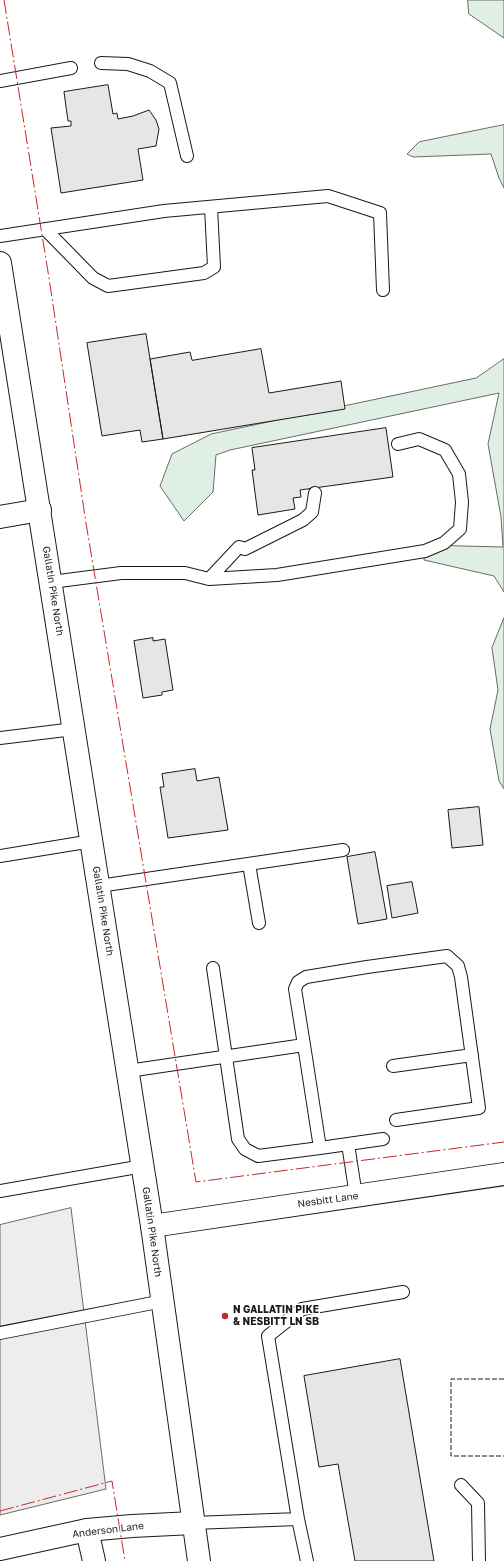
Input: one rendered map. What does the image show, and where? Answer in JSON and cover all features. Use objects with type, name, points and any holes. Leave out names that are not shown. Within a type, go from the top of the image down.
[{"type":"main road","name":"Gallatin Pike North","points":[[0,263],[143,1166],[199,1561]]},
{"type":"main road","points":[[0,517],[40,510]]},
{"type":"main road","name":"Nesbitt Lane","points":[[152,1226],[504,1174]]},
{"type":"main road","name":"Anderson Lane","points":[[0,1549],[87,1530],[193,1523]]},
{"type":"main road","points":[[87,1530],[94,1561]]},
{"type":"lane","points":[[101,63],[128,64],[150,71],[170,83],[187,156]]},
{"type":"lane","points":[[0,81],[71,68]]},
{"type":"lane","points":[[0,236],[164,210],[328,196],[380,214],[382,290]]},
{"type":"lane","points":[[45,229],[93,278],[108,286],[204,273],[214,267],[210,207]]},
{"type":"lane","points":[[51,582],[121,573],[185,573],[209,579],[277,576],[425,551],[444,543],[460,529],[462,502],[459,474],[445,450],[419,439],[398,444]]},
{"type":"lane","points":[[209,579],[239,547],[245,549],[303,520],[312,512],[315,493]]},
{"type":"lane","points":[[0,738],[74,729]]},
{"type":"lane","points":[[0,856],[92,841]]},
{"type":"lane","points":[[99,886],[343,850]]},
{"type":"lane","points":[[249,864],[259,923]]},
{"type":"lane","points":[[320,1148],[295,990],[298,982],[306,978],[366,967],[447,956],[458,966],[479,1108],[396,1120]]},
{"type":"lane","points":[[213,968],[238,1139],[245,1150],[258,1156],[382,1139]]},
{"type":"lane","points":[[128,1071],[304,1045]]},
{"type":"lane","points":[[393,1066],[472,1055]]},
{"type":"lane","points":[[348,1144],[356,1196]]},
{"type":"lane","points":[[0,1192],[143,1166]]},
{"type":"lane","points":[[307,1561],[298,1519],[268,1336],[302,1309],[402,1292]]},
{"type":"lane","points":[[0,1333],[163,1302]]},
{"type":"lane","points":[[461,1484],[478,1503],[479,1561]]},
{"type":"lane","points":[[193,1523],[298,1519]]},
{"type":"green space","points":[[468,0],[504,0],[504,38],[469,14]]},
{"type":"green space","points":[[504,125],[504,188],[491,154],[413,157],[407,154],[419,142]]},
{"type":"green space","points":[[504,359],[504,592],[494,576],[424,560],[424,545],[503,547],[501,517],[488,444],[499,393],[230,450],[216,455],[213,492],[184,521],[160,486],[172,454],[211,434],[476,378]]},
{"type":"green space","points":[[504,618],[504,789],[499,781],[490,729],[498,690],[492,648]]},
{"type":"shaded area","points":[[71,1208],[106,1489],[0,1515],[0,1225]]},
{"type":"building","points":[[108,85],[113,114],[117,113],[118,119],[133,116],[149,110],[156,120],[159,129],[156,146],[138,149],[143,180],[61,193],[51,128],[71,126],[71,121],[68,121],[64,92]]},
{"type":"building","points":[[146,334],[163,439],[142,442],[140,430],[102,436],[87,343]]},
{"type":"building","points":[[261,349],[269,393],[341,381],[345,409],[163,439],[150,359],[190,352],[192,360]]},
{"type":"building","points":[[386,428],[393,477],[300,490],[301,497],[293,498],[295,509],[258,515],[252,470],[255,470],[252,448]]},
{"type":"building","points":[[153,638],[153,641],[165,639],[173,690],[162,692],[162,695],[143,698],[134,641]]},
{"type":"building","points":[[195,769],[197,781],[219,777],[228,830],[168,838],[160,787],[164,787],[162,774]]},
{"type":"building","points":[[479,807],[483,845],[452,848],[448,810]]},
{"type":"building","points":[[375,852],[387,919],[358,924],[347,857]]},
{"type":"building","points":[[412,882],[418,913],[392,918],[387,886]]},
{"type":"building","points":[[400,1359],[434,1561],[355,1561],[338,1464],[319,1467],[304,1376]]},
{"type":"fence","points":[[504,1379],[451,1379],[451,1456],[504,1456]]},
{"type":"power","points":[[4,0],[49,278],[86,523],[196,1182],[504,1142]]},
{"type":"power","points":[[0,1511],[112,1481],[125,1561]]},
{"type":"place","name":"N GALLATIN PIKE & NESBITT LN SB","points":[[225,1316]]}]
